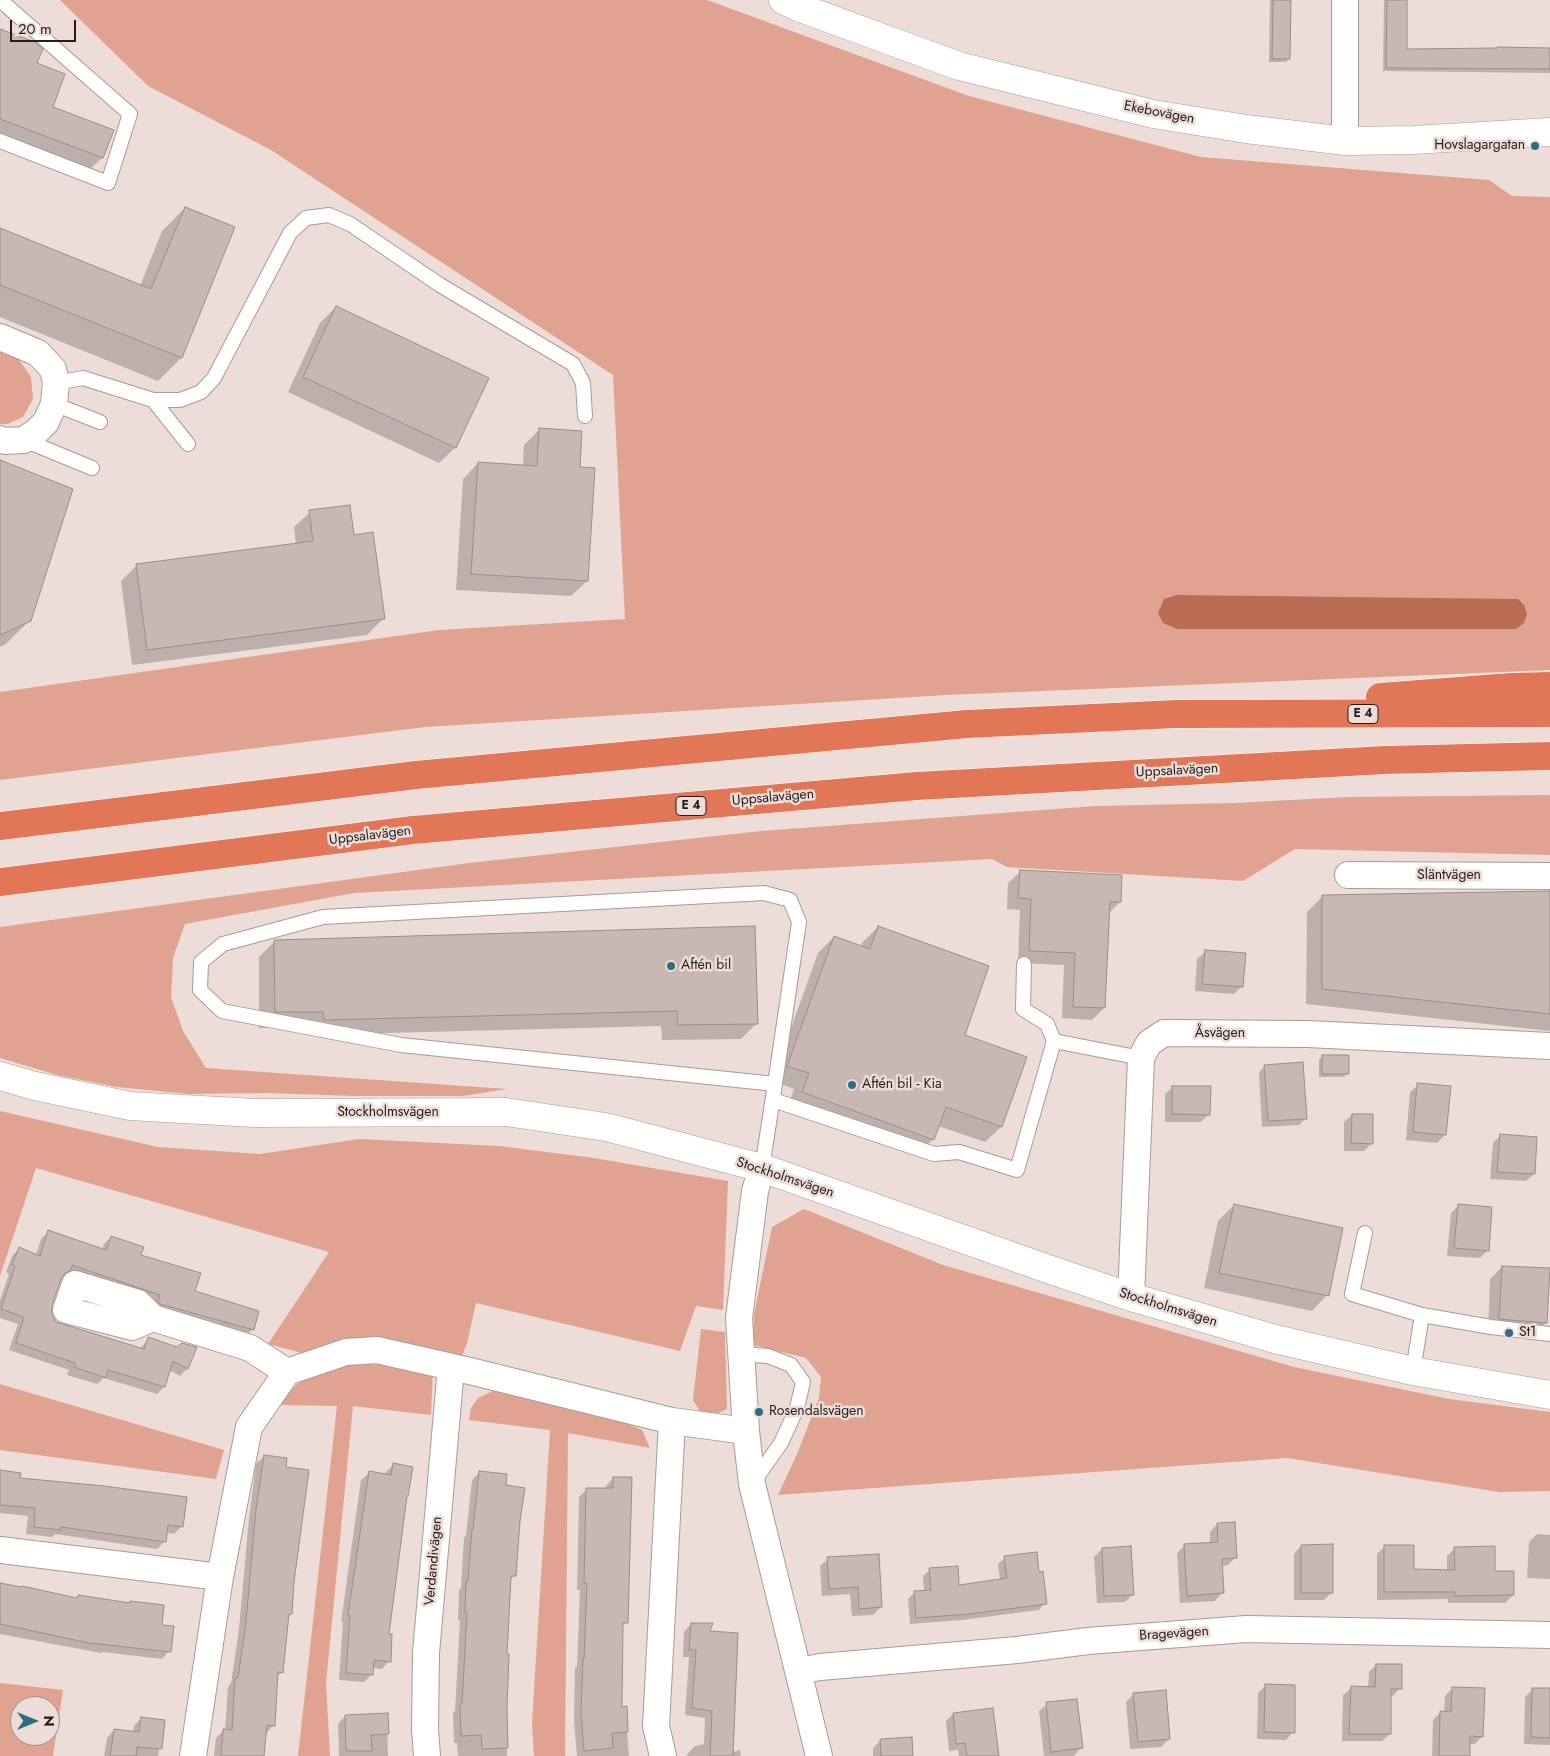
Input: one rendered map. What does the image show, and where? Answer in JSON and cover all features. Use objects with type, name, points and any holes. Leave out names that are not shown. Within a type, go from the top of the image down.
[{"type":"highway","points":[[1176,714],[1511,687],[1550,686]]},
{"type":"highway","name":"E 4","points":[[0,826],[416,775],[967,724],[1176,714],[1550,713]]},
{"type":"highway","name":"Uppsalavägen","points":[[0,882],[413,830],[916,786],[1385,760],[1550,756]]},
{"type":"highway","points":[[1385,760],[1550,768]]},
{"type":"main road","name":"Ekebovägen","points":[[783,0],[959,66],[1152,114],[1246,129],[1345,141],[1413,140],[1550,132]]},
{"type":"main road","name":"Stockholmsvägen","points":[[0,1076],[35,1086],[130,1106],[255,1113],[506,1112],[606,1127],[762,1168],[1130,1297],[1275,1339],[1413,1371],[1550,1395]]},
{"type":"street","points":[[1345,0],[1345,141]]},
{"type":"street","points":[[0,337],[38,352],[53,369],[55,393],[46,422],[37,431],[12,439]]},
{"type":"street","name":"Släntvägen","points":[[1348,875],[1550,876]]},
{"type":"street","name":"Åsvägen","points":[[1141,1058],[1149,1044],[1164,1034],[1308,1034],[1550,1046]]},
{"type":"street","points":[[1130,1297],[1141,1058]]},
{"type":"street","points":[[762,1168],[755,1191],[739,1318],[746,1431],[752,1484],[819,1756]]},
{"type":"street","points":[[153,1318],[250,1348],[287,1372]]},
{"type":"street","points":[[193,1756],[220,1577],[249,1427],[287,1372],[346,1352],[378,1350],[672,1421],[746,1431]]},
{"type":"street","name":"Verdandivägen","points":[[426,1756],[426,1653],[451,1367]]},
{"type":"street","points":[[663,1756],[656,1726],[672,1421]]},
{"type":"street","points":[[0,1550],[220,1577]]},
{"type":"street","name":"Bragevägen","points":[[799,1671],[820,1667],[1017,1650],[1088,1641],[1246,1629],[1550,1635]]},
{"type":"lane","points":[[0,0],[130,114],[108,183],[0,141]]},
{"type":"lane","points":[[100,422],[55,393],[83,378],[153,400],[180,400],[201,392],[214,378],[290,233],[306,218],[329,215],[350,224],[440,285],[573,364],[583,383],[585,416]]},
{"type":"lane","points":[[153,400],[188,444]]},
{"type":"lane","points":[[12,439],[92,468]]},
{"type":"lane","points":[[762,1168],[773,1100],[799,922],[790,900],[764,892],[323,917],[223,944],[201,962],[200,990],[222,1011],[401,1045],[775,1084]]},
{"type":"lane","points":[[773,1100],[934,1154],[959,1152],[1017,1170],[1054,1041],[1047,1024],[1023,1009],[1024,964]]},
{"type":"lane","points":[[1054,1041],[1141,1058]]},
{"type":"lane","points":[[1365,1234],[1352,1294],[1422,1315],[1491,1328],[1550,1334]]},
{"type":"lane","points":[[1413,1371],[1422,1315]]},
{"type":"lane","points":[[740,1354],[768,1356],[791,1365],[803,1382],[797,1408],[781,1443],[752,1484]]},
{"type":"shaded area","points":[[60,0],[707,0],[969,96],[1201,157],[1489,180],[1512,196],[1550,197],[1550,670],[946,695],[425,727],[0,780],[0,692],[439,630],[625,619],[613,375],[271,150],[148,86]]},
{"type":"shaded area","points":[[0,350],[17,357],[31,377],[33,399],[23,417],[7,424],[0,424]]},
{"type":"shaded area","points":[[1177,595],[1518,599],[1524,605],[1527,614],[1524,623],[1516,629],[1177,629],[1163,623],[1158,613],[1164,599]]},
{"type":"shaded area","points":[[1550,795],[1550,855],[1295,849],[1243,881],[1007,867],[992,859],[354,893],[185,924],[173,958],[171,997],[183,1031],[206,1068],[507,1089],[463,1096],[356,1096],[265,1093],[189,1094],[117,1087],[57,1075],[0,1058],[0,927],[469,863],[761,831],[1096,806],[1234,803],[1348,797]]},
{"type":"shaded area","points":[[0,1111],[158,1147],[260,1154],[359,1139],[499,1146],[594,1158],[728,1181],[723,1310],[696,1306],[680,1351],[476,1303],[467,1343],[462,1356],[302,1353],[268,1344],[329,1252],[36,1168],[0,1276]]},
{"type":"shaded area","points":[[804,1209],[943,1265],[1294,1367],[1449,1399],[1550,1412],[1550,1491],[1499,1492],[1287,1458],[778,1495],[797,1454],[819,1398],[821,1377],[806,1358],[753,1345],[754,1314],[772,1227]]},
{"type":"shaded area","points":[[701,1329],[725,1332],[727,1409],[714,1415],[701,1413],[693,1400]]},
{"type":"shaded area","points":[[371,1364],[433,1371],[431,1415],[353,1406],[326,1683],[330,1756],[298,1756],[337,1406],[277,1405],[297,1384],[331,1365]]},
{"type":"shaded area","points":[[0,1384],[224,1450],[216,1479],[0,1450]]},
{"type":"shaded area","points":[[493,1391],[624,1422],[642,1430],[650,1448],[568,1433],[565,1756],[534,1756],[532,1723],[550,1430],[469,1420],[471,1408],[478,1398]]},
{"type":"shaded area","points":[[0,1683],[63,1690],[60,1710],[60,1696],[10,1696],[10,1746],[55,1746],[53,1756],[0,1756]]},
{"type":"building","points":[[1273,0],[1291,0],[1290,59],[1272,59]]},
{"type":"building","points":[[1387,0],[1407,0],[1407,49],[1550,48],[1550,69],[1386,68]]},
{"type":"building","points":[[0,29],[35,42],[43,49],[37,63],[65,74],[53,107],[114,130],[103,158],[0,119]]},
{"type":"building","points":[[185,207],[235,227],[182,358],[0,285],[0,228],[151,289]]},
{"type":"building","points":[[336,306],[489,378],[456,448],[303,377]]},
{"type":"building","points":[[539,428],[582,431],[580,467],[595,468],[588,581],[471,574],[478,462],[537,466]]},
{"type":"building","points":[[0,460],[73,489],[31,621],[0,635]]},
{"type":"building","points":[[350,505],[354,535],[373,532],[385,619],[147,650],[136,564],[313,541],[309,510]]},
{"type":"building","points":[[1020,870],[1122,875],[1121,902],[1110,902],[1105,1008],[1073,1007],[1075,953],[1029,951],[1031,899],[1018,898]]},
{"type":"building","points":[[1550,891],[1550,1014],[1322,989],[1322,895]]},
{"type":"building","points":[[755,926],[758,1024],[678,1025],[677,1011],[324,1020],[323,1012],[275,1012],[274,940]]},
{"type":"building","points":[[878,926],[989,966],[965,1035],[1027,1057],[1002,1127],[946,1107],[934,1140],[802,1092],[809,1073],[787,1066],[834,936],[870,949]]},
{"type":"building","points":[[1205,950],[1246,953],[1243,987],[1202,984]]},
{"type":"building","points":[[1322,1055],[1349,1055],[1349,1074],[1322,1074]]},
{"type":"building","points":[[1303,1062],[1307,1119],[1268,1121],[1264,1065]]},
{"type":"building","points":[[1417,1083],[1451,1086],[1446,1135],[1413,1132]]},
{"type":"building","points":[[1172,1086],[1211,1086],[1210,1115],[1172,1114]]},
{"type":"building","points":[[1352,1114],[1373,1114],[1373,1144],[1351,1143]]},
{"type":"building","points":[[1500,1134],[1537,1137],[1535,1174],[1497,1172]]},
{"type":"building","points":[[1234,1204],[1343,1228],[1329,1296],[1219,1273]]},
{"type":"building","points":[[1458,1204],[1492,1207],[1489,1251],[1454,1248]]},
{"type":"building","points":[[48,1230],[106,1250],[111,1236],[144,1247],[141,1255],[201,1273],[195,1291],[259,1311],[254,1330],[160,1304],[158,1301],[160,1295],[72,1265],[71,1270],[65,1273],[61,1279],[52,1305],[52,1314],[56,1322],[144,1349],[148,1337],[177,1347],[182,1343],[197,1347],[188,1369],[173,1361],[165,1387],[108,1370],[106,1378],[74,1367],[75,1363],[16,1343],[24,1317],[1,1309],[15,1266],[12,1265],[19,1247],[40,1256]]},
{"type":"building","points":[[1502,1266],[1550,1268],[1547,1323],[1499,1319]]},
{"type":"building","points":[[264,1455],[287,1458],[286,1467],[309,1470],[294,1582],[292,1614],[289,1614],[283,1673],[278,1672],[275,1726],[267,1725],[264,1756],[221,1756],[223,1729],[232,1730],[235,1678],[238,1678],[246,1621],[256,1509]]},
{"type":"building","points":[[393,1463],[413,1467],[407,1496],[389,1634],[392,1634],[391,1662],[374,1660],[373,1675],[346,1673],[350,1615],[348,1615],[369,1471],[391,1475]]},
{"type":"building","points":[[0,1470],[21,1473],[20,1478],[104,1486],[187,1497],[183,1527],[168,1525],[166,1542],[61,1527],[61,1530],[34,1527],[35,1508],[0,1505]]},
{"type":"building","points":[[479,1471],[507,1474],[506,1485],[525,1488],[520,1521],[516,1576],[511,1576],[507,1654],[509,1654],[508,1748],[482,1749],[481,1735],[461,1736],[460,1704],[462,1704],[467,1613],[465,1613],[466,1581],[468,1581]]},
{"type":"building","points":[[613,1477],[632,1477],[628,1623],[623,1623],[622,1707],[627,1706],[628,1732],[612,1733],[613,1748],[584,1751],[581,1713],[587,1583],[584,1583],[586,1488],[613,1488]]},
{"type":"building","points":[[1235,1522],[1237,1558],[1222,1559],[1224,1593],[1187,1596],[1184,1544],[1218,1542],[1217,1523]]},
{"type":"building","points":[[1333,1544],[1333,1593],[1301,1593],[1301,1545]]},
{"type":"building","points":[[1384,1545],[1414,1545],[1414,1569],[1455,1570],[1454,1547],[1495,1546],[1495,1571],[1514,1571],[1514,1595],[1455,1596],[1455,1592],[1384,1592]]},
{"type":"building","points":[[1131,1546],[1134,1595],[1104,1596],[1102,1548]]},
{"type":"building","points":[[1037,1552],[1039,1572],[1043,1571],[1047,1604],[969,1614],[916,1618],[914,1591],[931,1590],[929,1568],[958,1566],[959,1585],[1007,1578],[1004,1556]]},
{"type":"building","points":[[879,1554],[882,1607],[859,1609],[858,1587],[829,1589],[827,1557]]},
{"type":"building","points":[[0,1583],[77,1598],[78,1595],[130,1603],[130,1601],[164,1605],[162,1625],[174,1626],[171,1652],[89,1643],[0,1624]]},
{"type":"building","points":[[691,1623],[713,1623],[710,1631],[738,1633],[733,1756],[710,1756],[712,1711],[692,1708],[696,1650],[689,1650]]},
{"type":"building","points":[[1376,1664],[1402,1664],[1402,1689],[1391,1689],[1391,1734],[1349,1734],[1351,1686],[1375,1687]]},
{"type":"building","points":[[1265,1684],[1295,1685],[1295,1733],[1264,1732]]},
{"type":"building","points":[[1452,1687],[1485,1688],[1483,1737],[1470,1736],[1470,1756],[1439,1756],[1440,1711],[1451,1712]]},
{"type":"building","points":[[1532,1688],[1550,1688],[1550,1738],[1531,1737]]},
{"type":"building","points":[[1166,1690],[1170,1739],[1138,1742],[1133,1693]]},
{"type":"building","points":[[1077,1699],[1083,1748],[1051,1752],[1046,1702]]},
{"type":"building","points":[[993,1708],[999,1756],[967,1756],[965,1743],[956,1744],[953,1713]]},
{"type":"building","points":[[388,1713],[389,1734],[371,1735],[372,1751],[346,1751],[345,1715]]},
{"type":"building","points":[[141,1717],[165,1720],[162,1749],[137,1747],[136,1756],[110,1756],[114,1729],[139,1732]]},
{"type":"building","points":[[912,1737],[913,1756],[881,1756],[880,1739]]},
{"type":"place","name":"Hovslagargatan","points":[[1535,146]]},
{"type":"place","name":"Aftén bil","points":[[671,966]]},
{"type":"place","name":"Aftén bil - Kia","points":[[852,1085]]},
{"type":"place","name":"St1","points":[[1509,1333]]},
{"type":"place","name":"Rosendalsvägen","points":[[759,1412]]}]
